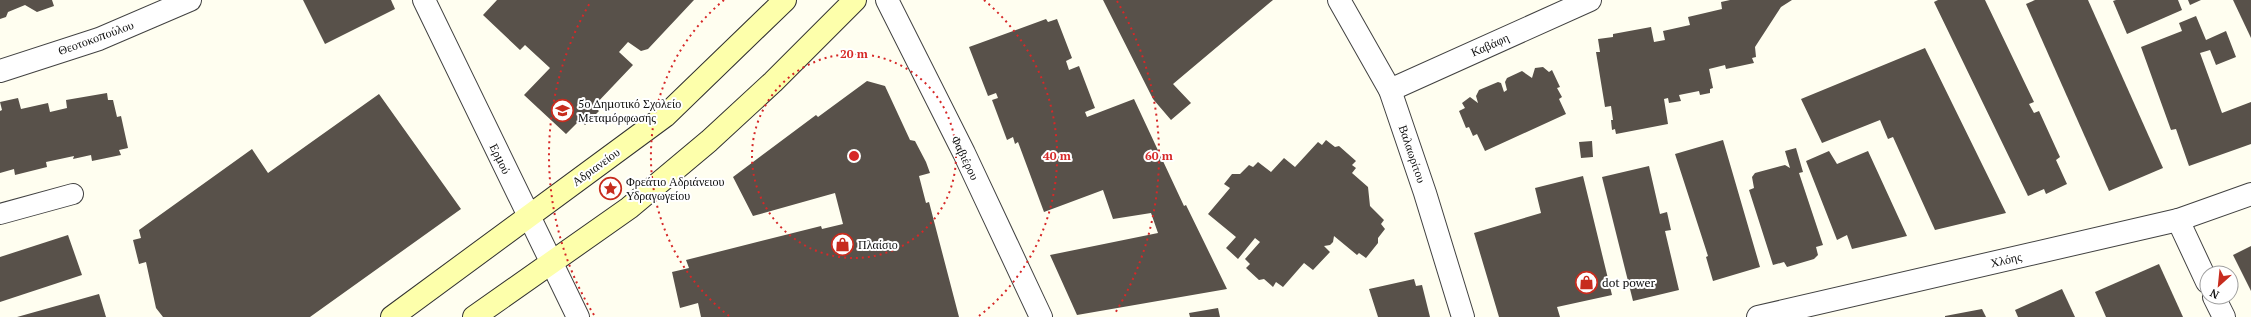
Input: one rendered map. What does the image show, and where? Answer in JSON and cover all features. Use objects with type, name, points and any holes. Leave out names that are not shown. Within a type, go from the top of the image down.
[{"type":"street","name":"Θεοτοκοπούλου","points":[[0,71],[99,39],[190,0]]},
{"type":"street","name":"Ερμού","points":[[424,0],[528,217],[578,317]]},
{"type":"street","name":"Αδριανείου","points":[[392,317],[665,116],[785,0]]},
{"type":"street","points":[[474,317],[629,208],[709,142],[773,82],[855,0]]},
{"type":"street","name":"Φαβιέρου","points":[[888,0],[1041,317]]},
{"type":"street","name":"Βαλαωρίτου","points":[[1340,0],[1390,90],[1425,193],[1463,317]]},
{"type":"street","name":"Καβάφη","points":[[1390,90],[1590,0]]},
{"type":"street","name":"Χλόης","points":[[1758,317],[1827,309],[2178,220],[2251,194]]},
{"type":"street","points":[[2178,220],[2199,265]]},
{"type":"street","points":[[2218,305],[2224,317]]},
{"type":"lane","points":[[0,214],[73,194]]},
{"type":"building","points":[[0,0],[52,0],[54,6],[37,12],[25,5],[8,12],[6,17],[0,19]]},
{"type":"building","points":[[303,0],[391,0],[395,9],[325,44]]},
{"type":"building","points":[[497,0],[694,0],[648,49],[641,51],[628,42],[619,52],[633,65],[594,106],[599,111],[585,125],[580,120],[566,134],[524,95],[550,68],[525,45],[520,50],[483,15]]},
{"type":"building","points":[[1103,0],[1273,0],[1173,84],[1191,103],[1171,120],[1153,99]]},
{"type":"building","points":[[1730,0],[1792,0],[1781,7],[1755,47],[1756,57],[1752,58],[1754,63],[1726,69],[1725,65],[1709,69],[1713,88],[1710,89],[1710,93],[1700,95],[1699,91],[1679,95],[1681,101],[1669,103],[1668,98],[1664,99],[1668,124],[1616,134],[1615,129],[1612,130],[1611,120],[1613,120],[1611,106],[1605,107],[1596,52],[1600,52],[1598,39],[1613,37],[1613,34],[1651,27],[1654,42],[1665,40],[1663,31],[1690,25],[1688,17],[1722,9],[1721,2]]},
{"type":"building","points":[[1938,0],[1985,0],[2034,102],[2029,104],[2034,113],[2039,111],[2060,157],[2056,160],[2067,184],[2046,194],[2044,189],[2028,196],[1934,2]]},
{"type":"building","points":[[2035,0],[2088,0],[2163,168],[2109,191],[2026,4]]},
{"type":"building","points":[[2178,0],[2182,10],[2127,34],[2113,1]]},
{"type":"building","points":[[2188,0],[2201,0],[2190,5]]},
{"type":"building","points":[[2233,0],[2251,0],[2251,38]]},
{"type":"building","points":[[2196,16],[2206,40],[2226,31],[2236,57],[2216,65],[2210,50],[2200,53],[2222,113],[2251,102],[2251,144],[2189,166],[2176,129],[2171,130],[2141,47],[2182,31],[2179,23]]},
{"type":"building","points":[[1046,19],[1048,22],[1057,19],[1072,58],[1066,61],[1069,70],[1079,66],[1095,108],[1085,112],[1087,117],[1134,99],[1184,206],[1186,205],[1227,289],[1077,315],[1050,255],[1158,233],[1151,213],[1113,219],[1103,190],[1044,212],[1018,142],[1015,144],[1013,137],[1007,140],[992,100],[998,98],[996,93],[988,96],[969,47]]},
{"type":"building","points":[[1925,48],[2006,213],[1935,230],[1893,137],[1888,139],[1880,120],[1822,143],[1801,99]]},
{"type":"building","points":[[1543,67],[1549,72],[1552,70],[1560,87],[1557,88],[1562,97],[1559,99],[1566,114],[1485,151],[1477,134],[1473,136],[1469,127],[1466,128],[1459,111],[1465,108],[1462,103],[1470,97],[1478,103],[1476,96],[1479,90],[1498,82],[1501,83],[1504,92],[1507,90],[1505,82],[1507,78],[1522,71],[1532,78],[1535,68]]},
{"type":"building","points":[[867,81],[885,86],[910,140],[915,141],[926,162],[930,173],[919,176],[926,203],[929,202],[959,317],[701,317],[698,303],[680,308],[672,272],[689,268],[686,260],[821,226],[822,229],[843,224],[835,193],[753,216],[733,177],[816,115],[818,117]]},
{"type":"building","points":[[107,93],[108,100],[113,100],[117,117],[121,116],[128,148],[119,150],[121,155],[92,161],[91,155],[73,159],[74,156],[46,162],[47,167],[15,175],[14,169],[0,173],[0,111],[2,110],[0,102],[18,98],[21,109],[48,103],[50,112],[67,108],[66,100]]},
{"type":"building","points":[[379,94],[461,209],[310,317],[163,317],[156,308],[146,262],[139,264],[133,240],[141,238],[139,230],[252,149],[268,173]]},
{"type":"building","points":[[1326,140],[1335,147],[1339,146],[1356,161],[1352,165],[1356,168],[1352,173],[1368,187],[1370,206],[1384,220],[1381,224],[1385,229],[1378,238],[1378,243],[1366,258],[1359,253],[1357,255],[1334,236],[1333,242],[1330,245],[1324,246],[1330,252],[1313,270],[1304,263],[1283,287],[1276,282],[1273,287],[1264,279],[1259,280],[1246,268],[1250,264],[1245,259],[1260,242],[1255,238],[1238,259],[1226,248],[1236,237],[1208,214],[1230,188],[1224,184],[1232,174],[1240,174],[1249,165],[1253,167],[1258,162],[1271,172],[1284,158],[1295,167],[1318,142],[1322,145]]},
{"type":"building","points":[[1723,140],[1760,267],[1713,281],[1706,257],[1708,256],[1675,154]]},
{"type":"building","points":[[1592,141],[1593,157],[1581,158],[1579,142]]},
{"type":"building","points":[[1796,148],[1803,172],[1799,173],[1823,245],[1816,247],[1818,255],[1814,259],[1787,267],[1784,262],[1773,265],[1749,190],[1754,188],[1752,177],[1755,173],[1785,165],[1790,168],[1785,151]]},
{"type":"building","points":[[1829,151],[1837,164],[1868,151],[1907,236],[1852,249],[1847,235],[1837,240],[1806,161]]},
{"type":"building","points":[[1649,166],[1660,214],[1667,212],[1671,230],[1665,231],[1679,290],[1633,301],[1602,177]]},
{"type":"building","points":[[1583,176],[1612,295],[1557,307],[1560,317],[1499,317],[1474,233],[1541,213],[1535,188]]},
{"type":"building","points":[[68,235],[82,275],[0,302],[0,257]]},
{"type":"building","points":[[2251,246],[2251,291],[2239,265],[2233,255]]},
{"type":"building","points":[[2159,264],[2183,317],[2106,317],[2095,292]]},
{"type":"building","points":[[1414,279],[1416,286],[1422,285],[1430,317],[1378,317],[1369,289]]},
{"type":"building","points":[[2062,289],[2075,317],[2018,317],[2015,310]]},
{"type":"building","points":[[99,294],[106,317],[17,317]]},
{"type":"building","points":[[1218,308],[1220,317],[1190,317],[1189,313]]},
{"type":"building","points":[[1982,309],[1986,317],[1945,317],[1945,316]]},
{"type":"place","name":"5ο Δημοτικό Σχολείο Μεταμόρφωσης","points":[[562,111]]},
{"type":"place","name":"Φρεάτιο Αδριάνειου Υδραγωγείου","points":[[610,189]]},
{"type":"place","name":"Πλαίσιο","points":[[843,245]]},
{"type":"place","name":"dot power","points":[[1587,283]]}]
